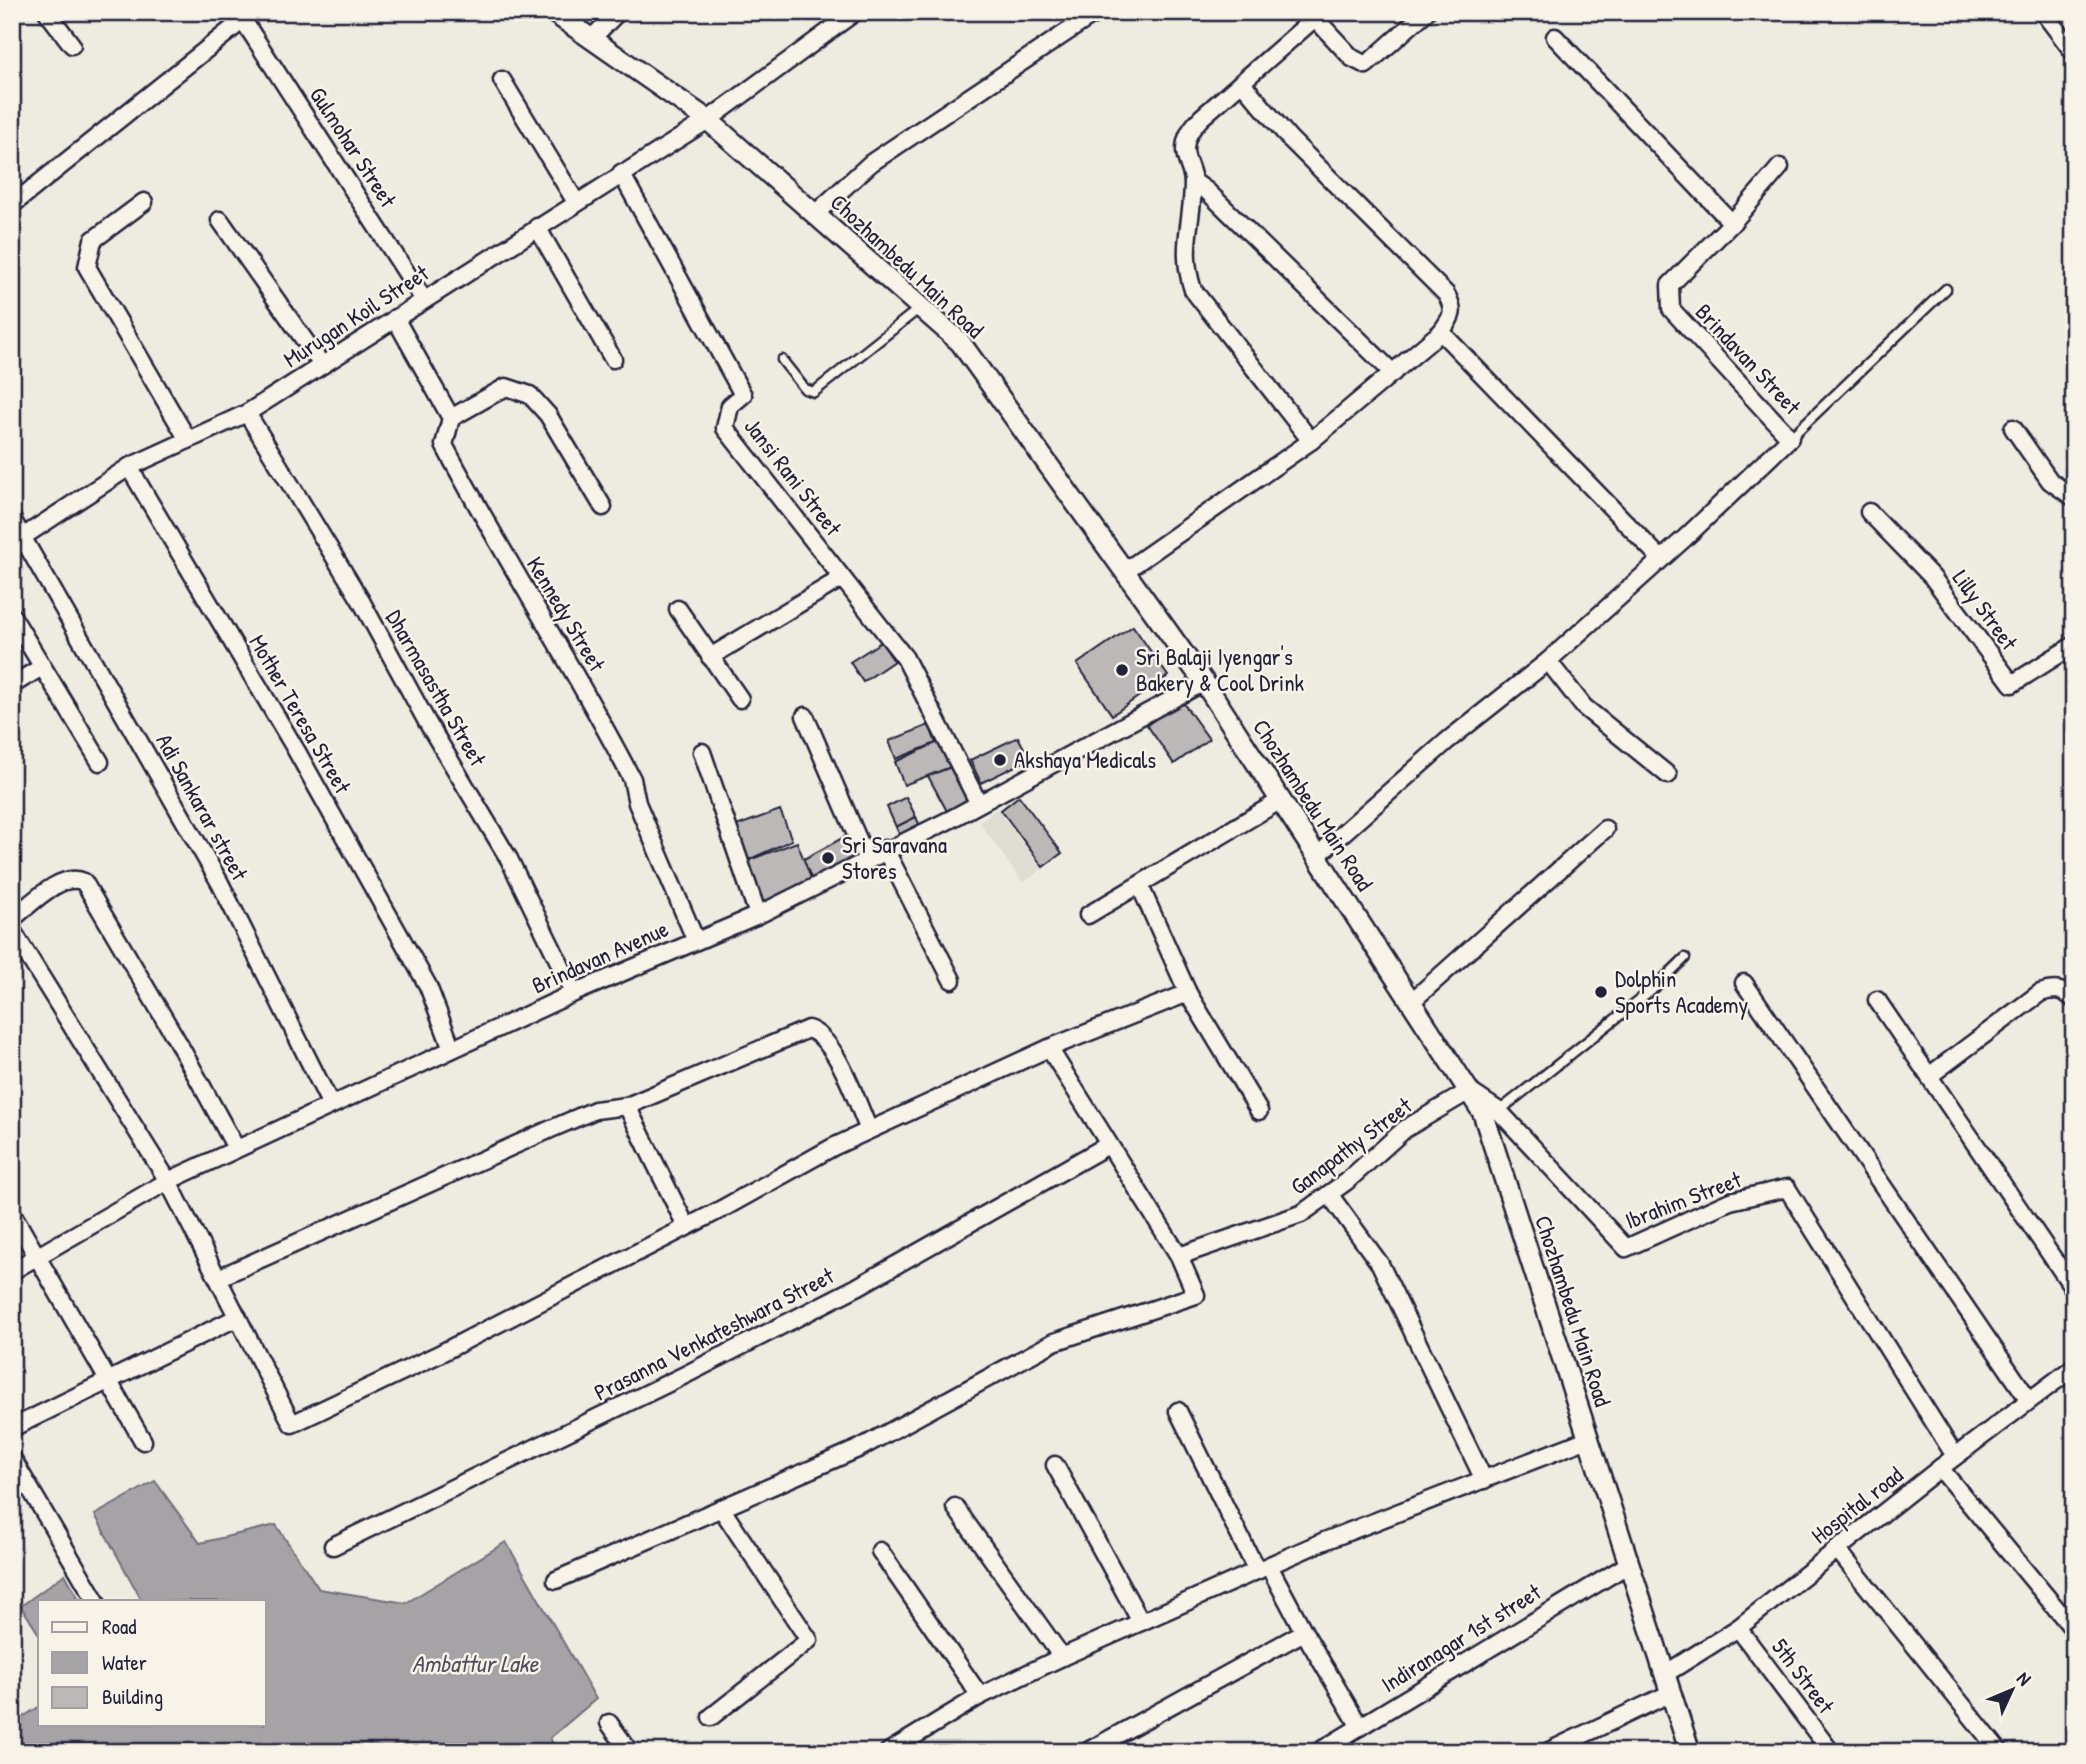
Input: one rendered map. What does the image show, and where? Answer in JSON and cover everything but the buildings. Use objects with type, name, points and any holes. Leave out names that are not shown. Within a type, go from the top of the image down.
[{"type":"street","points":[[47,12],[72,45]]},
{"type":"street","name":"Chozhambedu Main Road","points":[[553,12],[708,120],[960,342],[1204,682],[1483,1113],[1690,1752]]},
{"type":"street","points":[[591,39],[618,12]]},
{"type":"street","name":"Murugan Koil Street","points":[[17,541],[129,467],[247,413],[708,120],[855,12]]},
{"type":"street","points":[[815,214],[871,163],[1097,12]]},
{"type":"street","points":[[1311,441],[1193,290],[1185,267],[1185,240],[1193,181],[1185,150],[1190,130],[1243,84],[1314,15],[1352,58],[1366,65],[1426,12]]},
{"type":"street","points":[[2043,12],[2074,53]]},
{"type":"street","points":[[12,205],[248,16]]},
{"type":"street","name":"Gulmohar Street","points":[[248,16],[424,300]]},
{"type":"street","points":[[1555,37],[1732,223]]},
{"type":"street","points":[[502,80],[576,202]]},
{"type":"street","points":[[1125,571],[1311,441],[1441,332],[1453,316],[1453,307],[1446,294],[1290,139],[1243,84]]},
{"type":"street","name":"Brindavan Street","points":[[1317,856],[1447,741],[1548,661],[1790,438],[1671,309],[1670,285],[1732,223],[1780,167]]},
{"type":"street","name":"Jansi Rani Street","points":[[621,173],[743,395],[730,406],[725,428],[905,658],[978,802]]},
{"type":"street","points":[[1193,181],[1207,191],[1393,373]]},
{"type":"street","points":[[144,202],[93,240],[86,267],[188,440]]},
{"type":"street","points":[[220,220],[322,365]]},
{"type":"street","points":[[537,227],[613,359]]},
{"type":"street","points":[[395,318],[452,418],[506,387],[530,395],[548,415],[603,507]]},
{"type":"street","points":[[1441,332],[1660,558]]},
{"type":"street","name":"Dharmasastha Street","points":[[247,413],[360,599],[427,722],[509,859],[574,992]]},
{"type":"street","name":"Kennedy Street","points":[[452,418],[444,445],[510,565],[552,631],[632,779],[637,803],[696,940]]},
{"type":"street","points":[[2013,428],[2050,481],[2074,498]]},
{"type":"street","name":"Mother Teresa Street","points":[[129,467],[296,750],[428,986],[452,1049]]},
{"type":"street","name":"Lilly Street","points":[[1869,512],[1932,577],[2012,684],[2074,645]]},
{"type":"street","name":"Adi Sankarar street","points":[[12,519],[17,541],[220,883],[331,1105]]},
{"type":"street","points":[[710,657],[842,578]]},
{"type":"street","points":[[678,609],[740,699]]},
{"type":"street","points":[[12,616],[100,762]]},
{"type":"street","points":[[1548,661],[1584,707],[1668,775]]},
{"type":"street","points":[[12,685],[42,667]]},
{"type":"street","name":"Brindavan Avenue","points":[[12,1271],[168,1181],[574,992],[758,915],[951,818],[1204,682]]},
{"type":"street","points":[[805,716],[867,860]]},
{"type":"street","points":[[702,752],[758,915]]},
{"type":"street","points":[[1088,915],[1281,800]]},
{"type":"street","points":[[1411,1002],[1605,829]]},
{"type":"street","points":[[885,849],[952,980]]},
{"type":"street","points":[[12,919],[62,882],[76,879],[84,882],[176,1037],[236,1149]]},
{"type":"street","points":[[1140,886],[1188,993],[1259,1111]]},
{"type":"street","points":[[12,930],[168,1181],[292,1424],[437,1354],[869,1130],[1049,1048],[1188,993]]},
{"type":"street","points":[[1744,983],[2029,1400]]},
{"type":"street","points":[[1929,1076],[2040,993],[2054,989],[2065,992],[2074,1000]]},
{"type":"street","points":[[1877,1000],[2074,1289]]},
{"type":"street","points":[[218,1278],[595,1110],[628,1106],[808,1029],[824,1038],[869,1130]]},
{"type":"street","points":[[556,1580],[860,1448],[1054,1342],[1196,1295],[1178,1256],[1049,1048]]},
{"type":"street","name":"Ibrahim Street","points":[[1469,1091],[1499,1111],[1626,1248],[1730,1201],[1787,1188],[1955,1456]]},
{"type":"street","name":"Ganapathy Street","points":[[1178,1256],[1301,1214],[1329,1194],[1405,1129],[1469,1091]]},
{"type":"street","points":[[628,1106],[686,1226]]},
{"type":"street","name":"Prasanna Venkateshwara Street","points":[[333,1546],[687,1374],[857,1287],[1108,1145]]},
{"type":"street","points":[[1329,1194],[1381,1264],[1484,1480]]},
{"type":"street","points":[[12,1213],[143,1441]]},
{"type":"street","points":[[12,1428],[238,1317]]},
{"type":"street","name":"Hospital road","points":[[1665,1674],[1738,1629],[1955,1456],[2074,1367]]},
{"type":"street","points":[[1178,1411],[1263,1569],[1360,1727]]},
{"type":"street","points":[[888,1752],[980,1696],[1062,1657],[1263,1569],[1588,1439]]},
{"type":"street","points":[[12,1458],[95,1600]]},
{"type":"street","points":[[1055,1465],[1141,1622]]},
{"type":"street","points":[[1940,1468],[2074,1630]]},
{"type":"street","points":[[956,1507],[1062,1657]]},
{"type":"street","points":[[711,1717],[809,1640],[721,1508]]},
{"type":"street","points":[[1837,1549],[2000,1752]]},
{"type":"street","points":[[880,1551],[980,1696]]},
{"type":"street","name":"Indiranagar 1st street","points":[[1318,1752],[1629,1564]]},
{"type":"street","name":"5th Street","points":[[1738,1629],[1831,1752]]},
{"type":"street","points":[[1086,1752],[1304,1632]]},
{"type":"street","points":[[1547,1752],[1671,1693]]},
{"type":"street","points":[[609,1723],[630,1752]]},
{"type":"lane","points":[[1790,438],[1946,289]]},
{"type":"lane","points":[[782,360],[805,388],[814,392],[920,307]]},
{"type":"lane","points":[[1499,1111],[1652,990],[1685,958]]},
{"type":"shaded area","points":[[997,809],[1042,869],[1023,883],[979,822]]},
{"type":"water","name":"Ambattur Lake","points":[[155,1481],[200,1543],[276,1525],[319,1589],[406,1603],[506,1542],[596,1699],[550,1738],[557,1752],[12,1752],[12,1724],[38,1707],[38,1726],[266,1726],[266,1600],[141,1600],[95,1515]]},
{"type":"water","points":[[65,1574],[79,1600],[38,1600],[38,1633],[21,1606]]},
{"type":"place","name":"Sri Balaji Iyengar's Bakery & Cool Drink","points":[[1122,670]]},
{"type":"place","name":"Akshaya Medicals","points":[[1000,760]]},
{"type":"place","name":"Sri Saravana Stores","points":[[828,858]]},
{"type":"place","name":"Dolphin Sports Academy","points":[[1601,992]]}]
